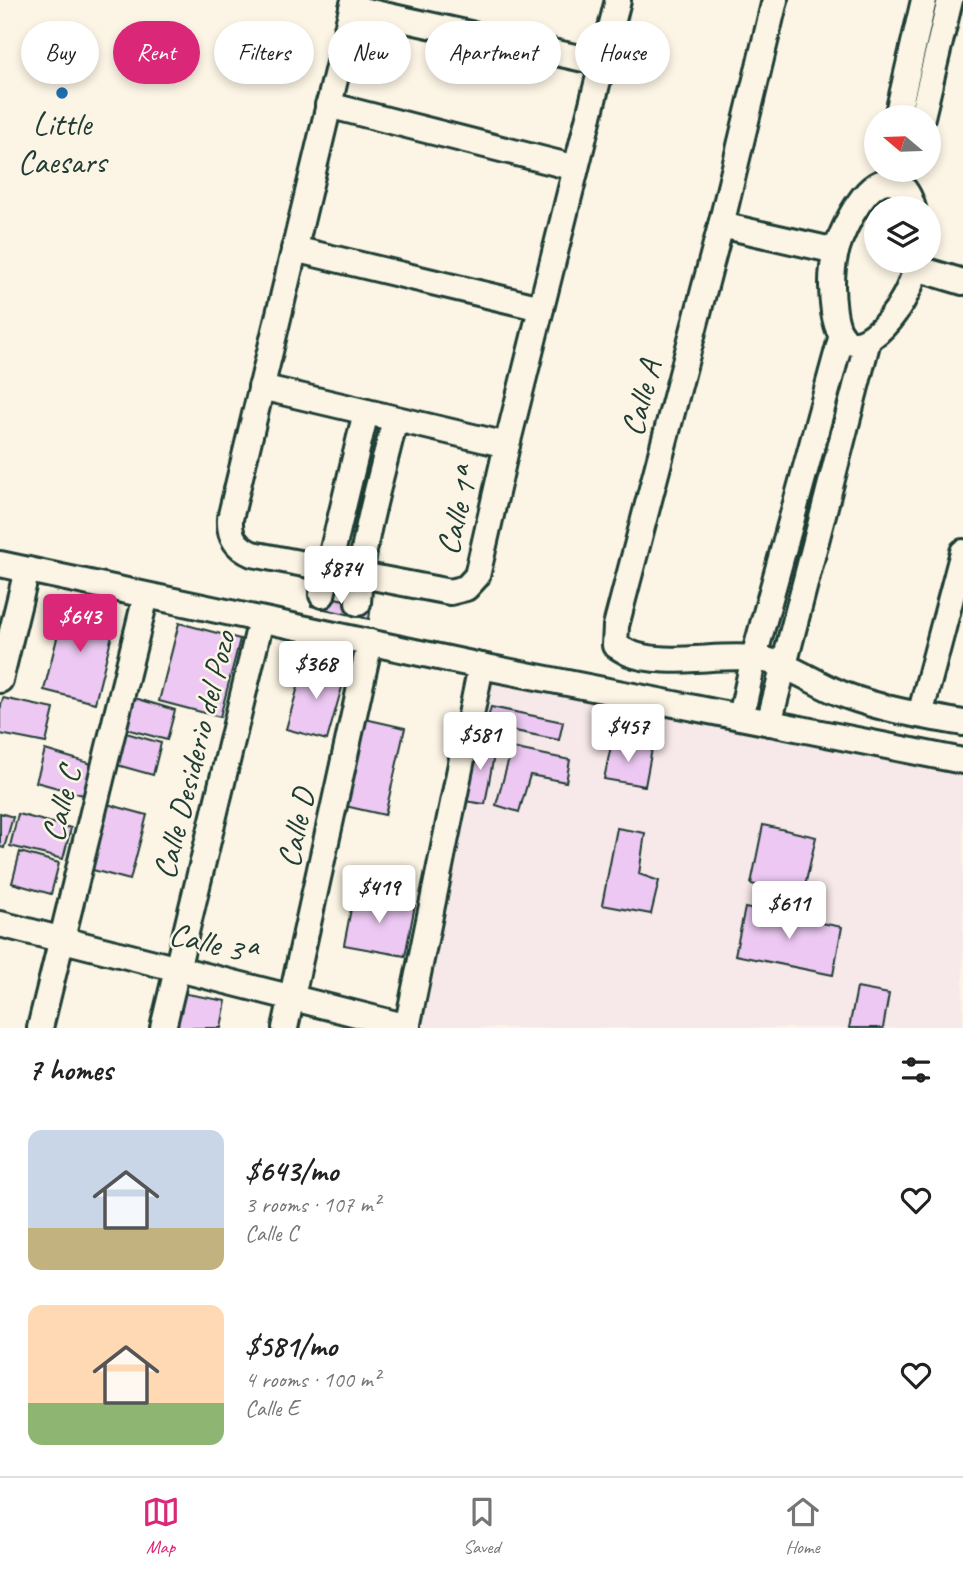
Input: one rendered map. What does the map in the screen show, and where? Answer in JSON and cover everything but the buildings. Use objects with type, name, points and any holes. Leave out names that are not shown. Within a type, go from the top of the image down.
[{"type":"street","name":"Calle 1ª","points":[[613,21],[618,0]]},
{"type":"street","name":"Calle A","points":[[775,0],[721,225],[615,626],[615,645],[629,653],[652,659],[754,657],[784,666]]},
{"type":"street","points":[[900,105],[924,0]]},
{"type":"street","points":[[925,105],[950,0]]},
{"type":"street","name":"Calle 1ª","points":[[353,4],[230,519],[229,528],[236,544],[252,554],[450,592],[466,588],[477,576],[597,84]]},
{"type":"street","points":[[353,4],[575,57]]},
{"type":"street","points":[[328,105],[576,169]]},
{"type":"street","points":[[899,184],[872,188],[851,214],[843,231],[836,251],[832,288],[834,313],[842,335],[853,343],[860,343],[879,331],[899,307],[913,273]]},
{"type":"street","points":[[721,225],[836,251]]},
{"type":"street","points":[[294,249],[541,308]]},
{"type":"street","points":[[940,273],[963,282]]},
{"type":"street","points":[[740,717],[842,335]]},
{"type":"street","points":[[769,723],[868,340]]},
{"type":"street","points":[[261,387],[508,445]]},
{"type":"street","points":[[318,611],[366,412]]},
{"type":"street","name":"Calle D","points":[[285,1028],[293,998],[358,624],[359,575],[395,419]]},
{"type":"street","points":[[920,715],[963,552]]},
{"type":"street","points":[[0,564],[261,620],[318,611],[481,666],[963,761]]},
{"type":"street","points":[[0,680],[27,570]]},
{"type":"street","name":"Calle C","points":[[40,1028],[146,596]]},
{"type":"street","name":"Calle Desiderio del Pozo","points":[[163,1028],[261,620]]},
{"type":"street","points":[[407,1028],[481,666]]},
{"type":"street","points":[[784,666],[844,695],[884,708],[963,723]]},
{"type":"street","name":"Calle 3ª","points":[[0,924],[407,1028]]},
{"type":"shaded area","points":[[481,666],[963,771],[963,1028],[407,1028]]},
{"type":"place","name":"Little Caesars","points":[[62,93]]}]
